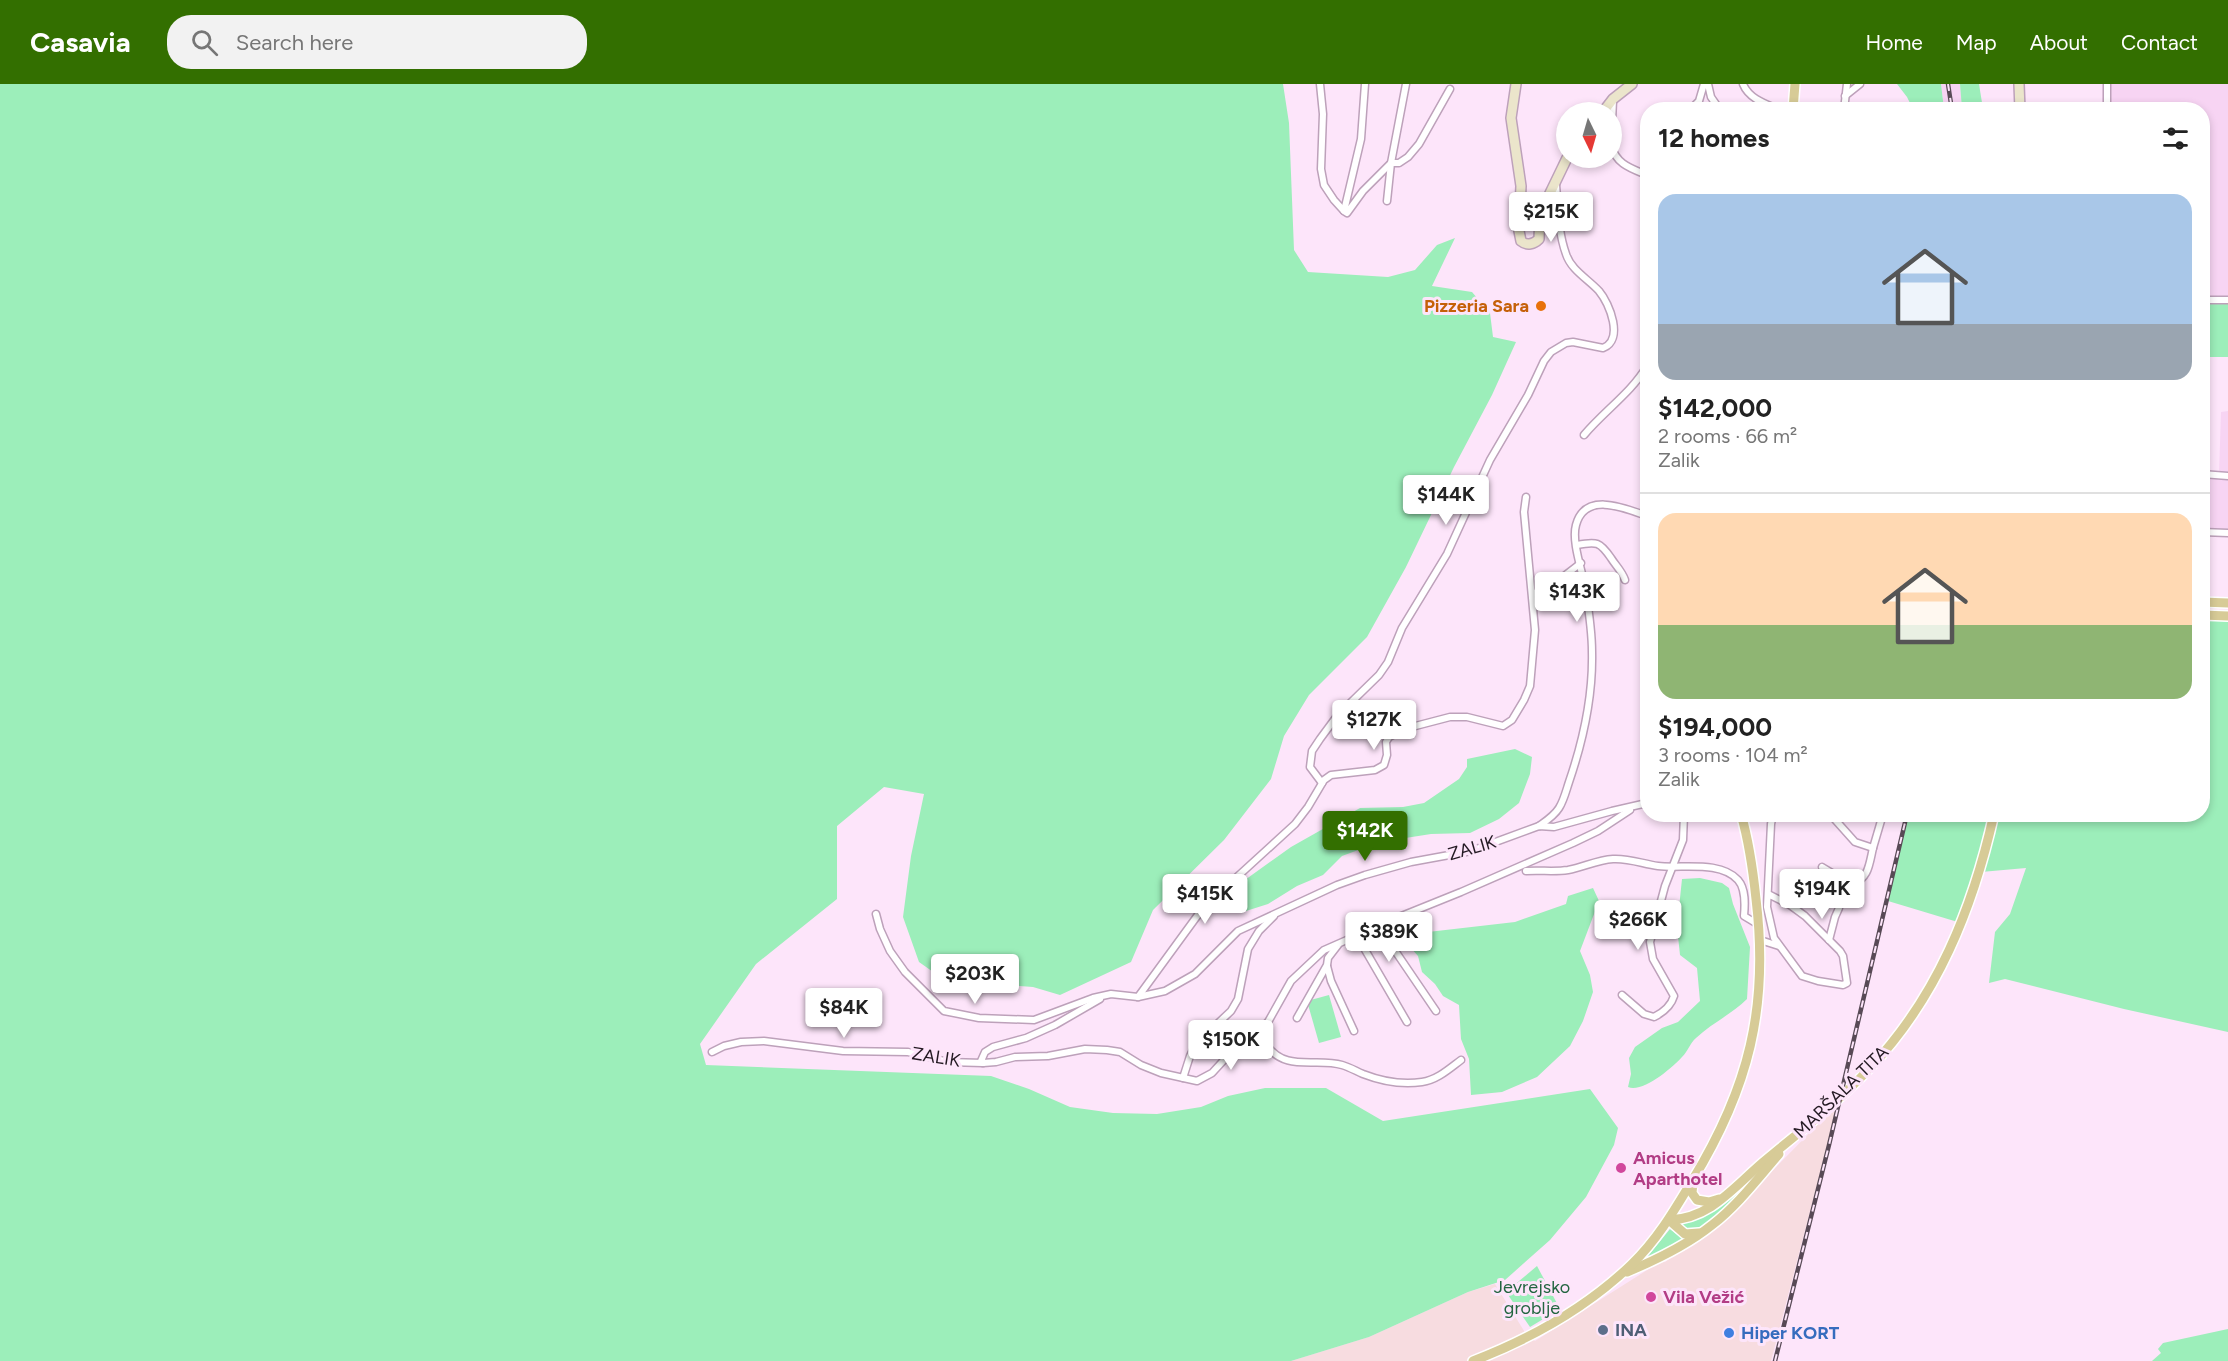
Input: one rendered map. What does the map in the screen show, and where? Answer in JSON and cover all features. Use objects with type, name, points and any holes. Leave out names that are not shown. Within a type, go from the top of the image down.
[{"type":"main road","points":[[1794,102],[1795,84]]},
{"type":"main road","points":[[2210,602],[2228,603]]},
{"type":"main road","points":[[2210,615],[2228,616]]},
{"type":"main road","points":[[1473,1361],[1510,1345],[1548,1324],[1589,1298],[1619,1275],[1650,1245],[1669,1220],[1721,1131],[1749,1055],[1757,1013],[1761,963],[1751,858],[1743,822]]},
{"type":"main road","name":"MARŠALA TITA","points":[[1619,1275],[1671,1251],[1702,1233],[1738,1201],[1790,1142],[1870,1068],[1912,1016],[1941,967],[1962,924],[1981,872],[1992,822]]},
{"type":"main road","name":"MARŠALA TITA","points":[[1669,1220],[1700,1214],[1724,1198],[1767,1158],[1790,1142]]},
{"type":"main road","points":[[1693,1180],[1692,1193],[1697,1200],[1709,1202],[1724,1198]]},
{"type":"main road","points":[[1669,1220],[1685,1234],[1702,1233]]},
{"type":"street","points":[[1320,84],[1323,114],[1324,185],[1347,213],[1363,191],[1391,163],[1399,163],[1413,152],[1450,89]]},
{"type":"street","points":[[1344,211],[1361,139],[1365,84]]},
{"type":"street","points":[[1387,201],[1391,163],[1406,84]]},
{"type":"street","points":[[1516,84],[1511,118],[1521,186],[1519,231],[1521,241],[1524,243],[1531,244],[1539,240],[1540,214],[1562,168]]},
{"type":"street","points":[[1611,102],[1632,84]]},
{"type":"street","points":[[1698,102],[1706,84]]},
{"type":"street","points":[[1706,84],[1714,102]]},
{"type":"street","points":[[1743,84],[1746,91],[1762,102]]},
{"type":"street","points":[[1845,102],[1846,84]]},
{"type":"street","points":[[1845,96],[1860,84]]},
{"type":"street","points":[[2019,84],[2020,102]]},
{"type":"street","points":[[2107,84],[2107,102]]},
{"type":"street","points":[[1622,165],[1640,172]]},
{"type":"street","points":[[1322,783],[1310,767],[1312,752],[1337,716],[1379,675],[1388,662],[1402,628],[1447,554],[1490,460],[1528,395],[1544,361],[1551,352],[1566,343],[1573,342],[1603,348],[1607,347],[1613,337],[1613,318],[1600,292],[1572,266],[1566,255],[1561,232],[1556,181]]},
{"type":"street","points":[[2210,300],[2228,300]]},
{"type":"street","points":[[1584,435],[1597,419],[1632,387],[1640,376]]},
{"type":"street","points":[[2210,475],[2228,476]]},
{"type":"street","points":[[1138,997],[1203,909],[1295,824],[1322,783],[1331,775],[1375,770],[1384,765],[1387,755],[1386,742],[1389,736],[1404,729],[1450,717],[1467,717],[1497,726],[1503,726],[1512,720],[1530,686],[1535,630],[1524,512],[1526,497]]},
{"type":"street","points":[[1539,826],[1553,816],[1562,801],[1582,739],[1592,654],[1576,524],[1584,512],[1606,503],[1640,514]]},
{"type":"street","points":[[2210,532],[2228,533]]},
{"type":"street","points":[[1577,545],[1594,543],[1603,546],[1624,580]]},
{"type":"street","points":[[1533,594],[1559,580],[1581,563]]},
{"type":"street","name":"ZALIK","points":[[876,914],[890,951],[926,995],[944,1011],[979,1018],[1034,1020],[1093,998],[1111,994],[1138,997],[1165,991],[1195,974],[1238,931],[1337,885],[1365,875],[1411,862],[1471,851],[1539,826],[1554,827],[1639,806]]},
{"type":"street","name":"ZALIK","points":[[712,1052],[741,1042],[764,1041],[843,1051],[908,1052],[948,1062],[983,1063],[1015,1057],[1048,1056],[1085,1049],[1107,1050],[1120,1052],[1141,1065],[1161,1073],[1197,1081],[1203,1080],[1235,1048],[1268,1022],[1291,981],[1324,950],[1573,843],[1639,806]]},
{"type":"street","points":[[1622,995],[1644,1014],[1654,1017],[1672,1003],[1674,996],[1650,950],[1652,928],[1683,840],[1684,822]]},
{"type":"street","points":[[1768,894],[1805,916],[1843,956],[1846,983],[1843,986],[1802,976],[1774,939],[1768,894],[1771,822]]},
{"type":"street","points":[[1837,822],[1855,842],[1873,848]]},
{"type":"street","points":[[1822,867],[1852,885],[1860,881],[1870,866],[1881,822]]},
{"type":"street","points":[[1526,871],[1567,870],[1598,860],[1615,858],[1673,867],[1697,866],[1725,871],[1740,883],[1745,903],[1744,916],[1759,926]]},
{"type":"street","points":[[1829,940],[1839,908]]},
{"type":"street","name":"ZALIK","points":[[1183,1078],[1196,1044],[1231,1011],[1238,999],[1248,949],[1259,931],[1276,915]]},
{"type":"street","points":[[1399,917],[1385,929],[1386,936],[1436,1011]]},
{"type":"street","points":[[1358,936],[1407,1023]]},
{"type":"street","points":[[1346,940],[1336,946],[1328,957],[1327,965],[1330,981],[1354,1031]]},
{"type":"street","points":[[1760,940],[1780,946]]},
{"type":"street","points":[[1298,1018],[1327,965]]},
{"type":"street","name":"ZALIK","points":[[983,1063],[981,1057],[993,1047],[1026,1038],[1055,1025],[1111,994]]},
{"type":"street","points":[[1268,1022],[1266,1044],[1277,1056],[1288,1061],[1309,1064],[1329,1062],[1341,1064],[1384,1081],[1425,1082],[1438,1077],[1461,1060]]},
{"type":"shaded area","points":[[1941,84],[1960,84],[1961,102],[1943,102]]},
{"type":"shaded area","points":[[2103,84],[2228,84],[2228,302],[2210,301],[2210,102],[2102,102]]},
{"type":"shaded area","points":[[2228,411],[2228,533],[2210,532],[2210,474],[2219,475],[2221,412]]},
{"type":"shaded area","points":[[1838,1104],[1771,1361],[1291,1361],[1369,1337],[1468,1292],[1495,1284],[1526,1334],[1535,1341],[1663,1260],[1665,1262],[1725,1219]]},
{"type":"green space","points":[[0,84],[1283,84],[1289,123],[1294,250],[1308,272],[1388,277],[1415,270],[1437,245],[1455,238],[1432,286],[1472,292],[1490,313],[1493,337],[1516,342],[1406,567],[1367,637],[1309,695],[1284,736],[1271,779],[1224,840],[1153,910],[1131,962],[1060,995],[1033,987],[989,984],[960,991],[919,962],[903,917],[911,856],[924,794],[884,787],[837,826],[837,899],[756,964],[700,1044],[706,1065],[991,1076],[1070,1107],[1113,1113],[1157,1114],[1201,1107],[1228,1096],[1265,1088],[1326,1088],[1383,1121],[1590,1089],[1618,1128],[1614,1145],[1586,1197],[1550,1240],[1505,1280],[1468,1292],[1369,1337],[1291,1361],[0,1361]]},
{"type":"green space","points":[[1897,84],[1941,84],[1943,102],[1910,102]]},
{"type":"green space","points":[[1960,84],[1979,84],[1982,102],[1961,102]]},
{"type":"green space","points":[[2210,301],[2228,301],[2228,357],[2210,357]]},
{"type":"green space","points":[[2210,615],[2228,616],[2228,1032],[2005,979],[1989,983],[1995,932],[2010,914],[2026,868],[1981,872],[1992,822],[2210,822]]},
{"type":"green space","points":[[1515,749],[1532,757],[1530,774],[1519,803],[1499,819],[1470,833],[1431,834],[1380,842],[1342,856],[1323,875],[1297,886],[1268,904],[1246,911],[1232,901],[1231,890],[1291,847],[1360,808],[1403,807],[1424,803],[1459,779],[1467,767],[1467,759]]},
{"type":"green space","points":[[1906,822],[1987,822],[1961,923],[1888,901]]},
{"type":"green space","points":[[1700,878],[1722,883],[1729,888],[1750,947],[1747,999],[1696,1038],[1682,1057],[1664,1073],[1649,1083],[1634,1088],[1628,1087],[1631,1074],[1629,1058],[1635,1047],[1662,1028],[1678,1022],[1700,1001],[1697,968],[1680,955],[1677,927],[1682,879]]},
{"type":"green space","points":[[1593,888],[1599,901],[1580,951],[1590,975],[1593,992],[1583,1021],[1570,1046],[1537,1077],[1502,1092],[1471,1095],[1469,1059],[1461,1039],[1459,1005],[1443,996],[1435,984],[1422,972],[1418,956],[1410,947],[1413,937],[1428,932],[1515,922],[1566,904],[1568,896]]},
{"type":"green space","points":[[1329,995],[1341,1037],[1319,1043],[1307,1001]]},
{"type":"green space","points":[[1750,1180],[1751,1182],[1730,1205],[1706,1225],[1688,1231],[1680,1223],[1709,1213]]},
{"type":"green space","points":[[1670,1229],[1684,1240],[1649,1258],[1648,1256]]},
{"type":"green space","name":"Jevrejsko groblje","points":[[1537,1266],[1560,1309],[1530,1327],[1506,1292]]},
{"type":"green space","points":[[2228,1329],[2228,1361],[2152,1361],[2161,1353],[2158,1349],[2163,1343]]},
{"type":"railway","points":[[1948,84],[1951,102]]},
{"type":"railway","points":[[1775,1361],[1829,1145],[1905,822]]},
{"type":"place","name":"Pizzeria Sara","points":[[1541,306]]},
{"type":"place","name":"Amicus Aparthotel","points":[[1621,1168]]},
{"type":"place","name":"Vila Vežić","points":[[1651,1297]]},
{"type":"place","name":"INA","points":[[1603,1330]]},
{"type":"place","name":"Hiper KORT","points":[[1729,1333]]}]
